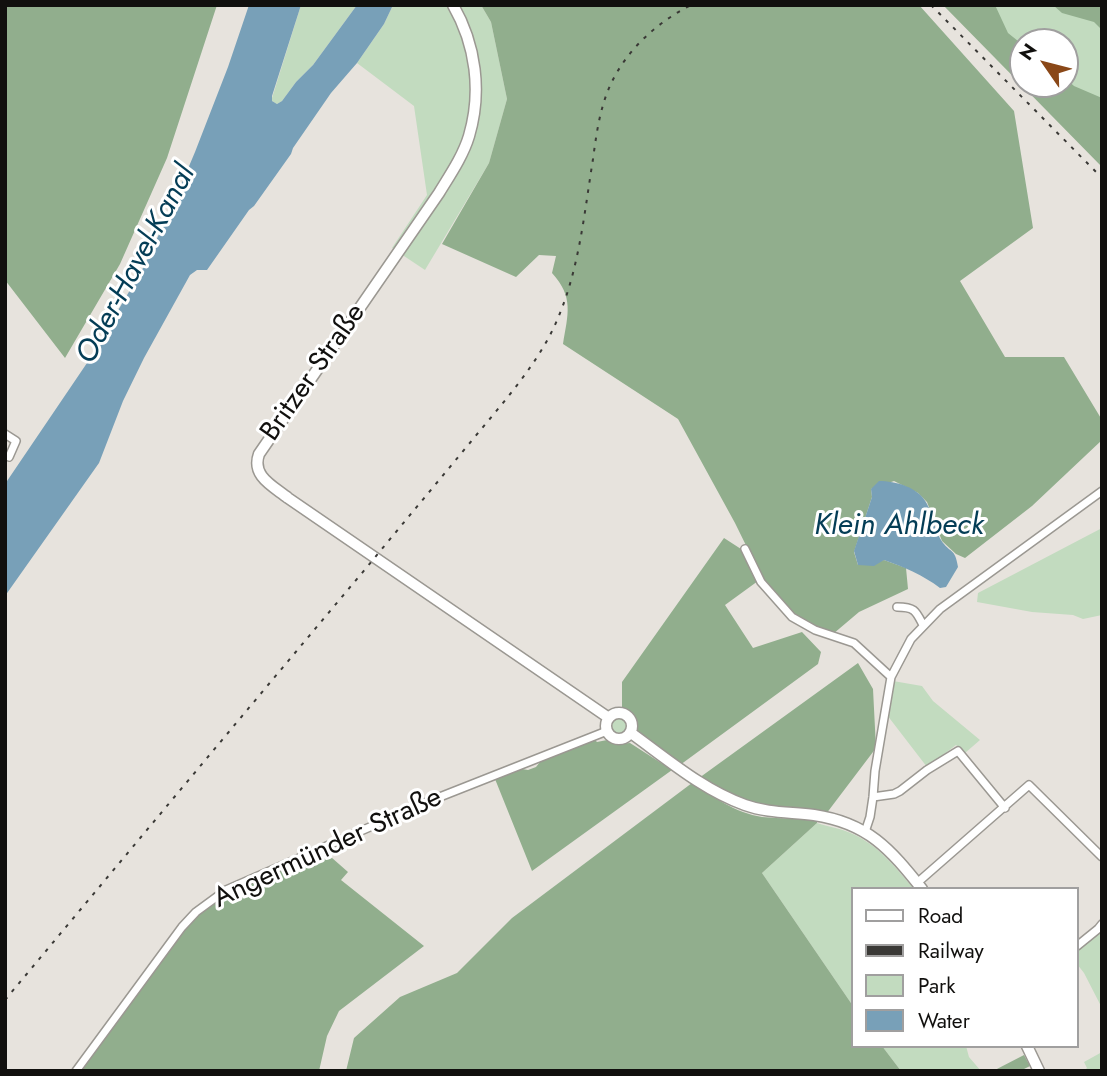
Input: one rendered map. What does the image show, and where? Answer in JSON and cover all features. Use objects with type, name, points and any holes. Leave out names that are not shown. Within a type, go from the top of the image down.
[{"type":"main road","name":"Britzer Straße","points":[[453,5],[469,41],[476,77],[475,107],[469,137],[439,193],[259,454],[256,462],[260,476],[288,498],[609,718],[616,713],[626,715],[633,723],[631,733],[701,782],[733,800],[760,810],[825,818],[855,827],[892,853],[919,886]]},
{"type":"main road","points":[[609,718],[607,731],[612,737],[620,740],[631,733]]},
{"type":"main road","points":[[1028,1048],[1039,1071]]},
{"type":"street","points":[[5,434],[16,441],[9,457]]},
{"type":"street","points":[[865,832],[870,817],[891,677],[906,647],[940,608],[1102,491]]},
{"type":"street","points":[[745,549],[761,582],[792,617],[815,630],[854,643],[891,677]]},
{"type":"street","points":[[897,607],[908,607],[916,611],[923,625]]},
{"type":"street","name":"Angermünder Straße","points":[[76,1071],[182,927],[196,912],[226,890],[438,798],[607,731]]},
{"type":"street","points":[[873,797],[900,791],[958,751],[1005,808]]},
{"type":"street","points":[[919,886],[1030,785],[1102,857]]},
{"type":"street","points":[[1079,944],[1102,924]]},
{"type":"green space","points":[[5,5],[217,5],[167,158],[120,264],[65,358],[5,280]]},
{"type":"green space","points":[[301,5],[357,5],[313,65],[277,104],[272,98]]},
{"type":"green space","points":[[393,5],[481,5],[491,22],[507,99],[489,163],[425,270],[392,248],[427,195],[414,106],[357,63],[384,24]]},
{"type":"green space","points":[[481,5],[919,5],[1014,111],[1033,228],[960,281],[1005,357],[1064,357],[1102,420],[1102,440],[1032,506],[965,558],[956,554],[942,541],[927,502],[918,493],[894,481],[871,489],[872,497],[854,552],[858,565],[884,560],[906,568],[908,589],[859,612],[833,634],[815,627],[795,614],[763,580],[678,419],[563,344],[568,306],[564,290],[552,273],[556,256],[539,255],[516,277],[442,244],[489,163],[507,99],[491,22]]},
{"type":"green space","points":[[943,5],[995,5],[1009,34],[1009,72]]},
{"type":"green space","points":[[944,5],[1102,5],[1102,165],[1036,98],[1079,98],[1079,28],[1009,28],[1009,71]]},
{"type":"green space","points":[[1053,5],[1102,5],[1102,30],[1094,22],[1062,13]]},
{"type":"green space","points":[[1079,88],[1102,98],[1102,167],[1034,98],[1079,98]]},
{"type":"green space","points":[[1102,528],[1102,615],[1083,619],[1073,615],[1032,612],[977,602],[978,593]]},
{"type":"green space","points":[[724,538],[741,549],[758,581],[725,605],[753,648],[802,632],[821,652],[818,664],[680,765],[637,733],[632,717],[622,708],[622,682]]},
{"type":"green space","points":[[858,663],[873,689],[876,748],[826,814],[746,803],[699,778]]},
{"type":"green space","points":[[893,681],[922,686],[933,701],[980,740],[965,753],[956,745],[927,767],[887,715]]},
{"type":"green space","points":[[619,717],[625,720],[628,726],[625,732],[619,735],[613,732],[610,726],[613,720]]},
{"type":"green space","points":[[595,740],[607,740],[617,744],[630,743],[672,770],[532,871],[495,779],[536,767],[540,762]]},
{"type":"green space","points":[[692,783],[725,804],[752,815],[817,821],[762,873],[852,1005],[852,1048],[884,1048],[901,1071],[346,1071],[354,1038],[400,997],[457,973],[512,918]]},
{"type":"green space","points":[[817,823],[846,831],[864,840],[887,859],[912,887],[852,887],[852,1005],[762,873]]},
{"type":"green space","points":[[323,850],[348,872],[341,880],[424,946],[339,1011],[327,1036],[319,1071],[77,1071],[172,939],[211,900]]},
{"type":"green space","points":[[1098,929],[1102,932],[1102,1008],[1079,967],[1079,944]]},
{"type":"green space","points":[[884,1048],[967,1048],[969,1057],[981,1071],[901,1071]]},
{"type":"green space","points":[[1102,1052],[1102,1071],[1084,1071],[1087,1068],[1084,1062]]},
{"type":"green space","points":[[1024,1055],[1030,1066],[1020,1071],[993,1071]]},
{"type":"water","points":[[249,5],[301,5],[272,96],[272,101],[277,104],[313,65],[357,5],[393,5],[384,24],[357,63],[331,93],[291,154],[207,270],[197,270],[190,275],[123,401],[99,463],[5,596],[5,484],[87,363],[143,268],[195,152]]},
{"type":"water","name":"Klein Ahlbeck","points":[[879,481],[906,486],[923,498],[939,536],[954,553],[957,561],[958,567],[946,587],[940,588],[913,572],[884,560],[874,566],[858,565],[854,551],[872,497],[871,489]]},
{"type":"railway","points":[[5,1000],[533,364],[558,318],[573,274],[598,126],[613,79],[630,53],[652,31],[691,5]]},
{"type":"railway","points":[[931,5],[1102,178]]},
{"type":"water label","name":"Oder-Havel-Kanal","points":[[137,265]]}]
